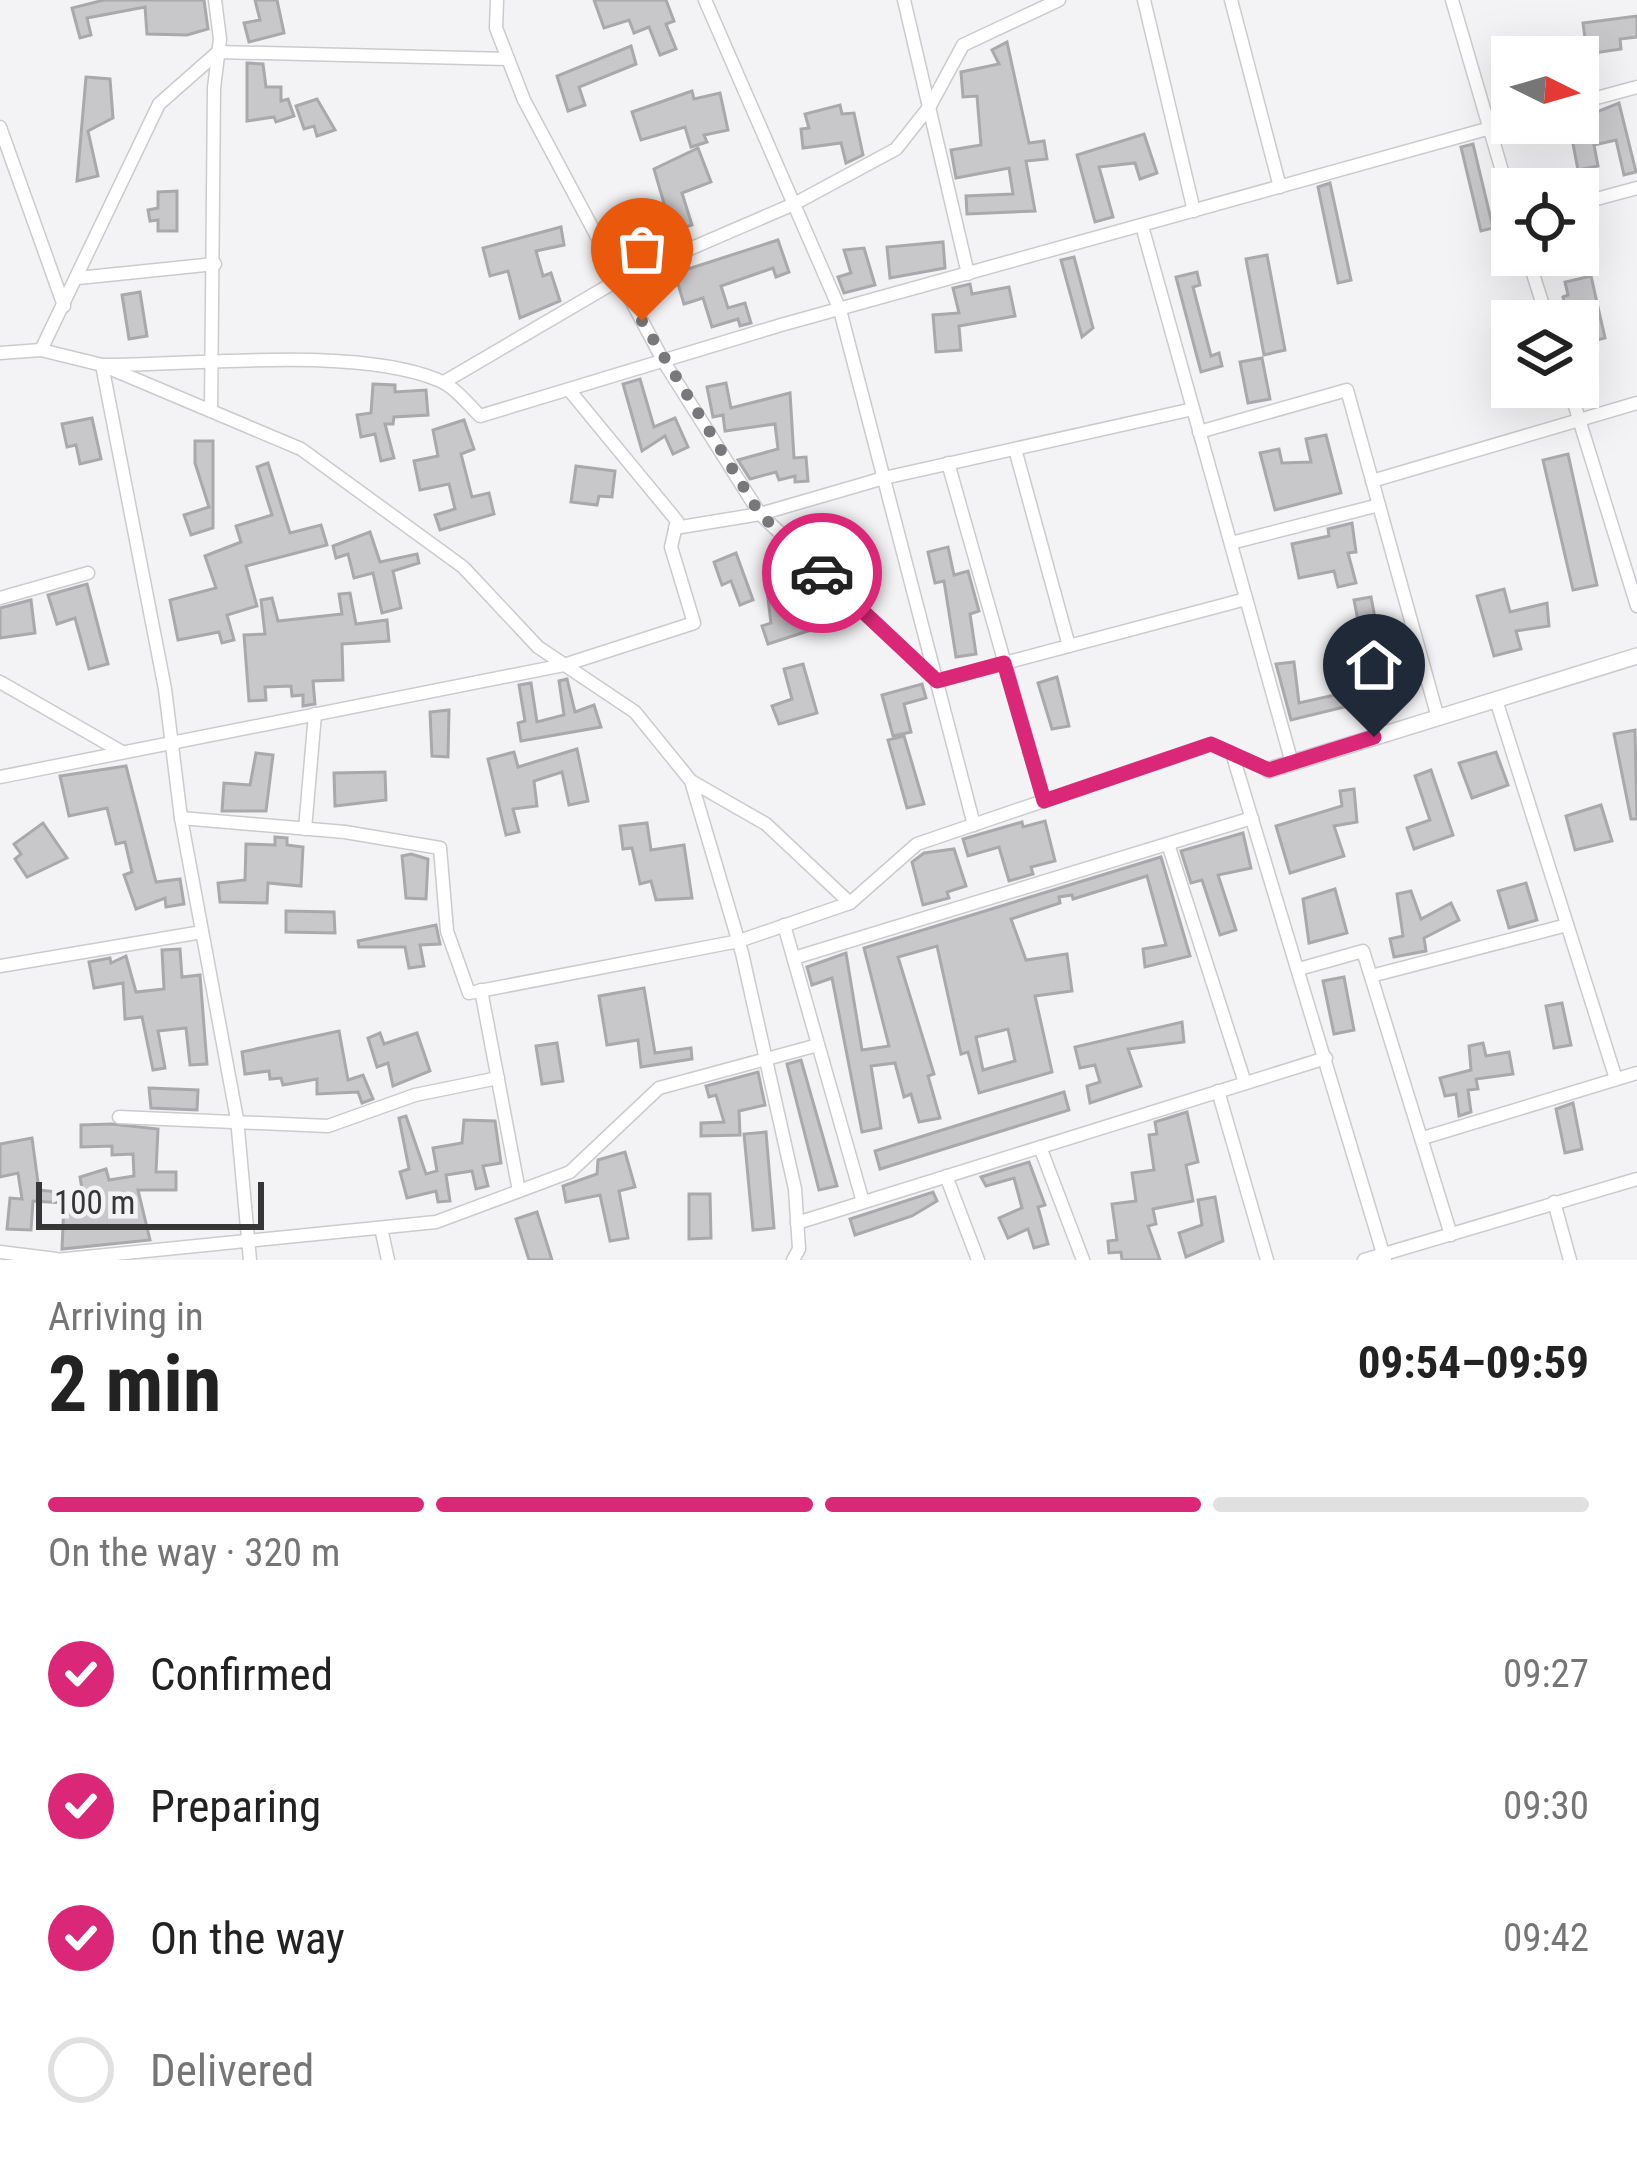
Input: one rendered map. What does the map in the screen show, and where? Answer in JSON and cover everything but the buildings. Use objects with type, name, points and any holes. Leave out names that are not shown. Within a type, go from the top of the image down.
[{"type":"street","points":[[211,411],[215,0]]},
{"type":"street","points":[[497,0],[496,28],[524,100],[664,362],[760,514],[937,681]]},
{"type":"street","points":[[705,0],[840,310],[974,825]]},
{"type":"street","points":[[904,0],[968,274]]},
{"type":"street","points":[[1022,0],[1025,15]]},
{"type":"street","points":[[444,382],[620,279],[794,204],[896,149],[930,106],[963,45],[1058,0]]},
{"type":"street","points":[[1144,0],[1194,211]]},
{"type":"street","points":[[1231,0],[1280,187]]},
{"type":"street","points":[[1452,0],[1500,168]]},
{"type":"street","points":[[41,350],[159,104],[218,52],[508,59]]},
{"type":"street","points":[[1599,97],[1637,87]]},
{"type":"street","points":[[0,128],[64,306]]},
{"type":"street","points":[[102,365],[325,362],[412,371],[444,382],[480,416],[1491,128]]},
{"type":"street","points":[[1599,198],[1637,188]]},
{"type":"street","points":[[1142,226],[1292,763]]},
{"type":"street","points":[[78,278],[215,264]]},
{"type":"street","points":[[0,353],[41,350],[102,365],[319,462],[463,566],[538,647],[634,712],[691,781],[766,824],[850,903]]},
{"type":"street","points":[[102,365],[237,1119],[250,1260]]},
{"type":"street","points":[[1199,432],[1347,390],[1438,718]]},
{"type":"street","points":[[0,777],[564,665],[694,623],[671,547],[677,521],[570,391]]},
{"type":"street","points":[[1372,481],[1637,403]]},
{"type":"street","points":[[1575,408],[1637,606]]},
{"type":"street","points":[[675,528],[760,514],[884,478],[1193,409]]},
{"type":"street","points":[[1015,448],[1070,646]]},
{"type":"street","points":[[947,464],[1044,801]]},
{"type":"street","points":[[1231,543],[1379,505]]},
{"type":"street","points":[[0,598],[88,572]]},
{"type":"street","points":[[937,681],[1246,599]]},
{"type":"street","points":[[181,818],[440,848],[447,932],[469,993],[739,940],[850,903],[917,844],[1211,744],[1269,770],[1637,656]]},
{"type":"street","points":[[0,682],[123,752]]},
{"type":"street","points":[[1496,700],[1616,1079]]},
{"type":"street","points":[[305,829],[315,714]]},
{"type":"street","points":[[1232,753],[1385,1257]]},
{"type":"street","points":[[691,781],[739,940],[768,1059],[797,1223],[799,1249],[793,1260]]},
{"type":"street","points":[[794,958],[1252,818]]},
{"type":"street","points":[[1168,844],[1245,1083]]},
{"type":"street","points":[[784,925],[863,1202]]},
{"type":"street","points":[[1371,976],[1567,925]]},
{"type":"street","points":[[0,966],[202,932]]},
{"type":"street","points":[[1299,969],[1363,951],[1451,1235]]},
{"type":"street","points":[[481,991],[519,1191]]},
{"type":"street","points":[[0,1252],[56,1260],[436,1222],[570,1172],[659,1088],[818,1045]]},
{"type":"street","points":[[797,1223],[1326,1058]]},
{"type":"street","points":[[1423,1138],[1637,1072]]},
{"type":"street","points":[[119,1117],[328,1126],[415,1095],[498,1078]]},
{"type":"street","points":[[1219,1091],[1267,1260]]},
{"type":"street","points":[[1040,1147],[1083,1260]]},
{"type":"street","points":[[946,1176],[978,1260]]},
{"type":"street","points":[[1364,1260],[1637,1179]]},
{"type":"street","points":[[1554,1202],[1570,1260]]},
{"type":"street","points":[[381,1228],[388,1260]]},
{"type":"way so far","points":[[642,321],[760,514],[822,573]]},
{"type":"route","points":[[822,573],[937,681],[1004,663],[1044,801],[1211,744],[1269,770],[1374,737]]}]
